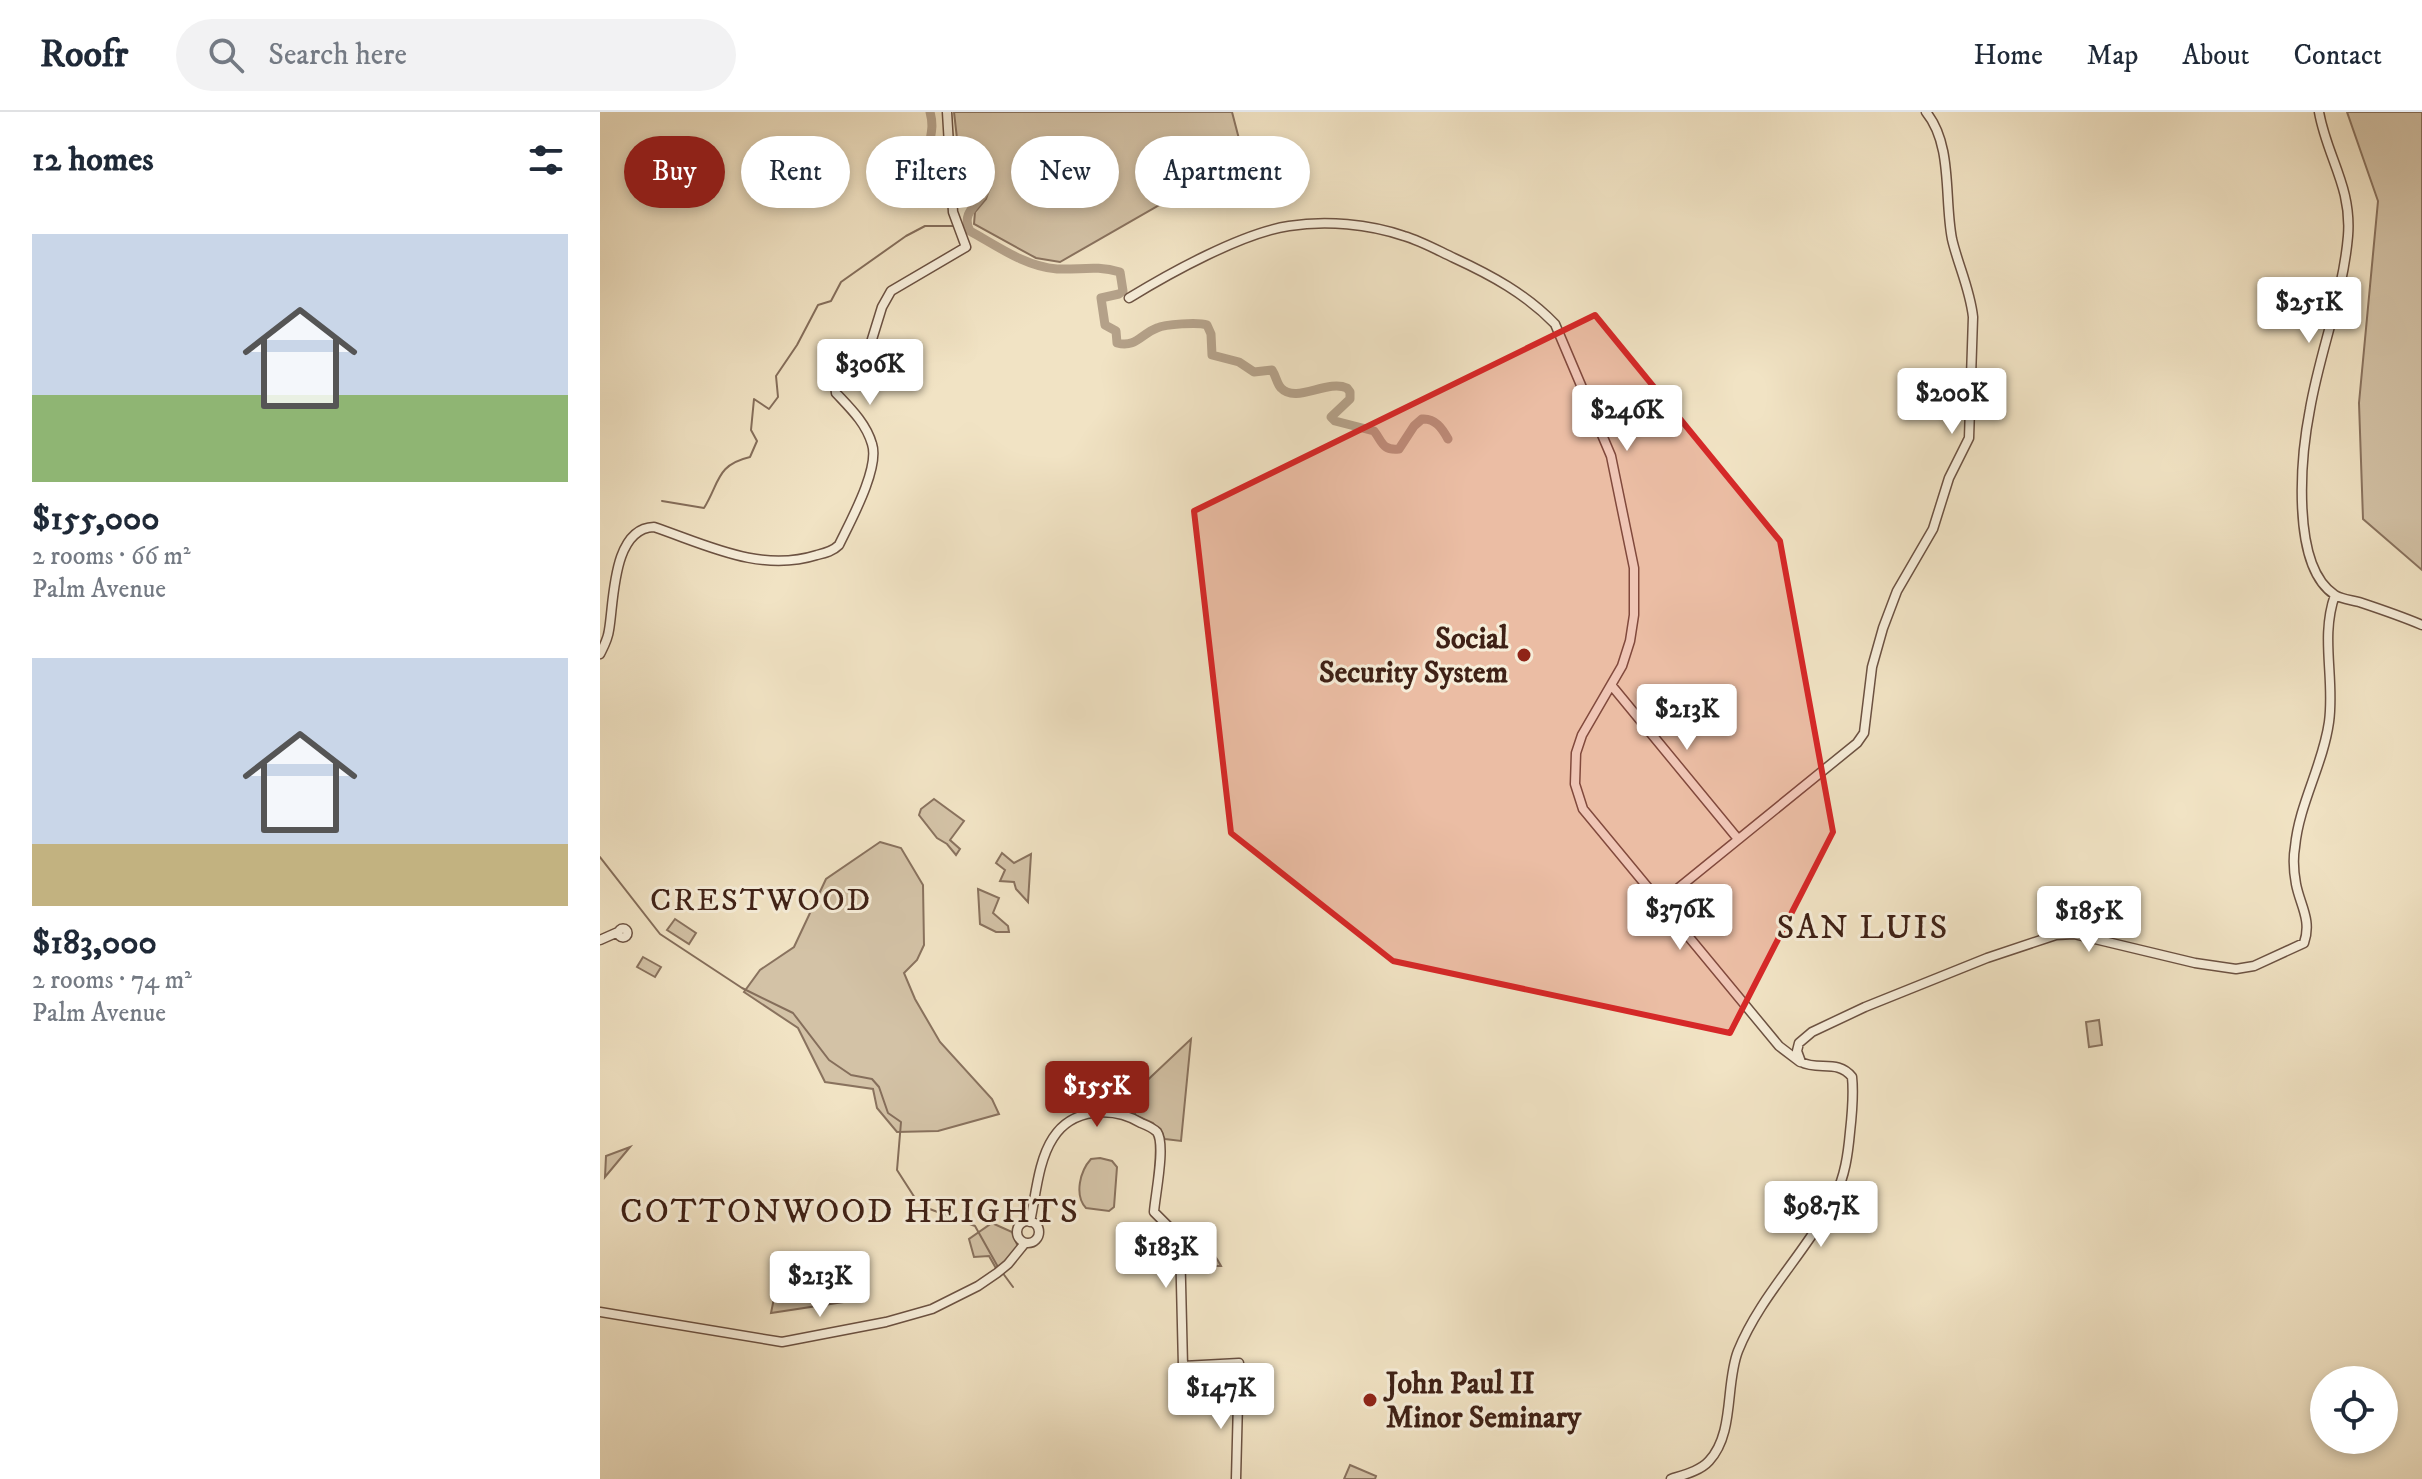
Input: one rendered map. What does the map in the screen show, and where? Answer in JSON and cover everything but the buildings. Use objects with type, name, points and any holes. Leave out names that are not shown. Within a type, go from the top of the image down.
[{"type":"street","points":[[600,654],[609,632],[619,560],[630,541],[642,529],[654,527],[723,552],[774,563],[798,561],[836,549],[839,545],[873,463],[872,441],[851,408],[836,393],[834,376],[869,349],[882,307],[891,291],[966,247],[957,226],[947,112]]},
{"type":"street","points":[[1660,903],[1857,743],[1864,733],[1872,667],[1883,628],[1897,591],[1933,529],[1949,478],[1969,438],[1973,317],[1953,242],[1940,133],[1926,112]]},
{"type":"street","points":[[2319,112],[2327,146],[2343,182],[2348,234],[2335,306],[2307,422],[2303,539],[2315,571],[2335,595],[2422,625]]},
{"type":"street","points":[[1129,298],[1161,278],[1228,247],[1286,226],[1315,223],[1365,227],[1402,235],[1491,274],[1555,324],[1605,436],[1634,568],[1634,615],[1630,641],[1612,686],[1582,735],[1576,753],[1575,784],[1583,809],[1779,1046],[1801,1062],[1812,1066],[1837,1066],[1852,1077],[1852,1117],[1842,1177],[1821,1221],[1753,1319],[1735,1360],[1720,1443],[1709,1462],[1671,1479]]},
{"type":"street","points":[[1801,1062],[1797,1051],[1802,1039],[1851,1013],[1987,958],[2056,935],[2074,934],[2195,963],[2236,969],[2254,966],[2304,943],[2308,925],[2296,884],[2294,848],[2329,723],[2331,701],[2327,623],[2335,595]]},
{"type":"street","points":[[1612,686],[1738,839]]},
{"type":"street","points":[[600,940],[618,932]]},
{"type":"street","points":[[1030,1222],[1045,1153],[1051,1140],[1067,1121],[1085,1114],[1118,1113],[1156,1131],[1161,1142],[1154,1212],[1180,1242],[1183,1366],[1239,1363],[1236,1479]]},
{"type":"street","points":[[600,1312],[782,1342],[886,1322],[932,1309],[978,1286],[1008,1264],[1025,1243],[1033,1241],[1038,1235],[1037,1227],[1030,1222],[1023,1222],[1018,1228],[1018,1237],[1025,1243]]},
{"type":"highlighted area","points":[[1595,315],[1780,541],[1833,832],[1730,1033],[1393,961],[1231,833],[1194,511]]},
{"type":"shaded area","points":[[954,112],[1232,112],[1238,136],[1135,136],[1135,208],[1154,208],[1060,262],[1036,258],[974,224],[978,208],[995,208],[995,136],[957,136]]},
{"type":"shaded area","points":[[2347,112],[2422,112],[2422,570],[2363,519],[2359,403],[2378,201]]},
{"type":"shaded area","points":[[934,799],[964,821],[950,840],[960,849],[956,855],[937,838],[919,815],[921,809]]},
{"type":"shaded area","points":[[880,842],[901,848],[923,885],[924,945],[917,960],[904,973],[915,999],[940,1042],[992,1099],[999,1114],[938,1131],[897,1132],[877,1108],[873,1089],[825,1082],[798,1028],[744,992],[760,970],[794,947],[826,879]]},
{"type":"shaded area","points":[[1002,853],[1014,863],[1031,854],[1028,902],[1014,882],[1000,881],[1005,870],[996,863]]},
{"type":"shaded area","points":[[978,889],[999,898],[993,913],[1008,926],[1009,932],[996,932],[980,924]]},
{"type":"shaded area","points":[[675,919],[696,933],[689,944],[667,930]]},
{"type":"shaded area","points":[[643,957],[661,967],[655,977],[637,967]]},
{"type":"shaded area","points":[[2099,1020],[2102,1045],[2089,1047],[2086,1022]]},
{"type":"shaded area","points":[[1191,1039],[1181,1141],[1165,1139],[1153,1123],[1135,1115],[1137,1090]]},
{"type":"shaded area","points":[[630,1147],[605,1177],[606,1156]]},
{"type":"shaded area","points":[[1091,1159],[1112,1161],[1117,1167],[1114,1207],[1109,1211],[1086,1208],[1080,1197],[1084,1170]]},
{"type":"shaded area","points":[[992,1223],[1012,1232],[1018,1247],[997,1270],[989,1256],[974,1257],[969,1239]]},
{"type":"shaded area","points":[[1183,1239],[1206,1247],[1221,1266],[1184,1266]]},
{"type":"shaded area","points":[[783,1254],[850,1268],[843,1302],[771,1313]]},
{"type":"shaded area","points":[[1350,1465],[1376,1476],[1375,1479],[1344,1479]]},
{"type":"waterway","points":[[930,112],[930,159],[940,180],[985,182],[988,185],[967,218],[970,231],[1034,264],[1057,269],[1096,268],[1120,272],[1123,291],[1101,298],[1105,325],[1116,331],[1117,343],[1129,344],[1161,327],[1207,325],[1211,334],[1212,355],[1239,362],[1254,372],[1272,370],[1280,386],[1287,392],[1303,393],[1330,386],[1347,388],[1350,399],[1331,417],[1335,421],[1374,431],[1389,448],[1399,449],[1422,419],[1438,424],[1448,439]]},
{"type":"waterway","points":[[960,226],[967,225]]},
{"type":"waterway","points":[[662,501],[704,508],[725,470],[739,460],[750,457],[757,441],[751,430],[754,399],[769,409],[778,397],[776,376],[818,305],[831,301],[841,282],[925,226],[954,226]]},
{"type":"waterway","points":[[600,857],[660,934],[742,988],[793,1013],[829,1060],[851,1075],[872,1079],[879,1087],[888,1113],[901,1122],[897,1170],[915,1198],[927,1208],[975,1226],[998,1267]]},
{"type":"waterway","points":[[1002,1272],[1013,1287]]},
{"type":"place","name":"Social Security System","points":[[1524,655]]},
{"type":"place","name":"John Paul II Minor Seminary","points":[[1370,1400]]},
{"type":"district","name":"CRESTWOOD","points":[[761,899]]},
{"type":"district","name":"SAN LUIS","points":[[1863,926]]},
{"type":"district","name":"COTTONWOOD HEIGHTS","points":[[850,1210]]}]
